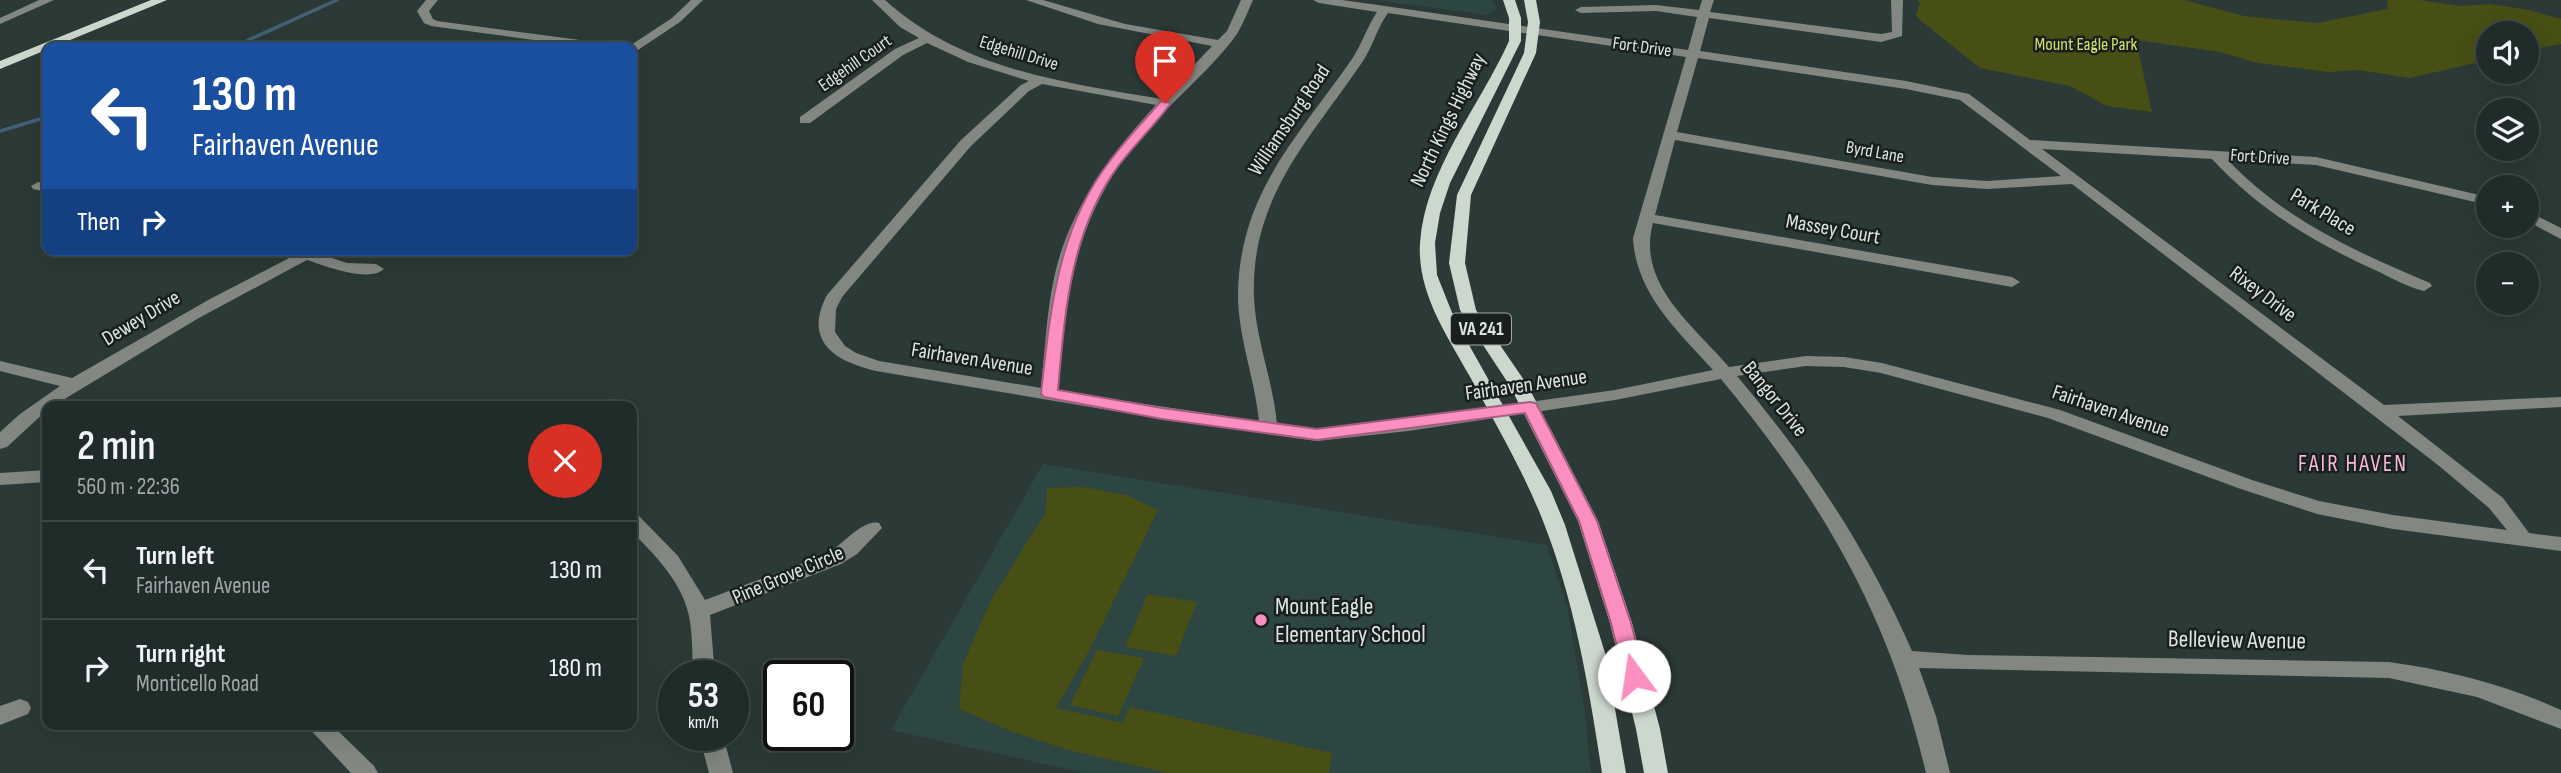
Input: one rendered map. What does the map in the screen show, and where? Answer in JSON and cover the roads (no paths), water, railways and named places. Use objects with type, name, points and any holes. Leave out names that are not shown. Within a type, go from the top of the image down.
[{"type":"main road","points":[[57,42],[161,0]]},
{"type":"main road","points":[[1508,0],[1516,27]]},
{"type":"main road","name":"VA 241","points":[[1530,0],[1534,30],[1530,53],[1464,195],[1457,262],[1468,310],[1530,407],[1588,521],[1621,623],[1657,773]]},
{"type":"main road","name":"North Kings Highway","points":[[1516,27],[1515,41],[1508,58],[1444,180],[1430,222],[1429,274],[1435,295],[1463,351],[1499,411],[1541,491],[1583,612],[1605,705],[1614,773]]},
{"type":"main road","points":[[0,65],[42,48]]},
{"type":"street","points":[[2,21],[48,0]]},
{"type":"street","points":[[432,0],[423,11],[428,21],[435,24],[576,42]]},
{"type":"street","points":[[637,47],[676,20],[697,0]]},
{"type":"street","name":"Edgehill Drive","points":[[878,0],[896,18],[927,39],[981,61],[1040,80],[1165,103]]},
{"type":"street","points":[[1032,0],[1072,15],[1132,31],[1221,44]]},
{"type":"street","points":[[1049,394],[1059,296],[1070,249],[1096,193],[1113,164],[1165,103],[1232,32],[1247,0]]},
{"type":"street","name":"Fort Drive","points":[[1319,0],[1934,89],[1964,97]]},
{"type":"street","name":"Bangor Drive","points":[[1709,0],[1647,218],[1640,246],[1642,267],[1662,300],[1773,429],[1819,494],[1876,596],[1904,659],[1928,727],[1938,773]]},
{"type":"street","points":[[1581,10],[1656,8],[1892,37],[1898,34],[1897,0]]},
{"type":"street","name":"Williamsburg Road","points":[[1269,429],[1267,400],[1247,316],[1246,267],[1252,229],[1270,181],[1288,152],[1359,57],[1376,19],[1385,9]]},
{"type":"street","name":"Edgehill Court","points":[[805,120],[899,52],[927,39]]},
{"type":"street","name":"Fairhaven Avenue","points":[[1040,80],[1025,88],[966,143],[843,285],[829,305],[825,330],[834,346],[862,362],[1269,429],[1329,434],[1615,395],[1761,366],[1806,361],[1844,362],[1882,368],[2054,414],[2245,484],[2318,507],[2393,522],[2561,544]]},
{"type":"street","name":"Rixey Drive","points":[[1964,97],[2380,411],[2496,503],[2514,524],[2522,539]]},
{"type":"street","name":"Byrd Lane","points":[[1671,135],[1932,181],[1987,185],[2074,180]]},
{"type":"street","name":"Fort Drive","points":[[2026,144],[2215,154],[2332,164],[2476,198]]},
{"type":"street","name":"Park Place","points":[[2215,154],[2259,197],[2299,225],[2339,247],[2424,286]]},
{"type":"street","name":"Massey Court","points":[[1647,218],[2012,282]]},
{"type":"street","points":[[2539,222],[2561,234]]},
{"type":"street","name":"Dewey Drive","points":[[50,401],[74,384],[231,292],[298,256]]},
{"type":"street","points":[[316,256],[345,268],[376,269]]},
{"type":"street","points":[[0,366],[74,384]]},
{"type":"street","points":[[2380,411],[2561,402]]},
{"type":"street","name":"Dewey Drive","points":[[0,443],[23,420],[42,407]]},
{"type":"street","points":[[0,479],[42,476]]},
{"type":"street","points":[[637,526],[674,567],[699,611],[703,660]]},
{"type":"street","name":"Pine Grove Circle","points":[[699,611],[834,559],[850,549],[872,528]]},
{"type":"street","name":"Belleview Avenue","points":[[1904,659],[1968,663],[2389,670],[2426,675],[2505,696],[2561,720]]},
{"type":"street","points":[[322,730],[366,773]]},
{"type":"street","points":[[715,751],[721,773]]},
{"type":"waterway","points":[[244,42],[337,0]]},
{"type":"waterway","points":[[0,131],[42,118]]},
{"type":"place","name":"Mount Eagle Elementary School","points":[[1261,620]]},
{"type":"district","name":"FAIR HAVEN","points":[[2353,464]]},
{"type":"park label","name":"Mount Eagle Park","points":[[2086,44]]}]
